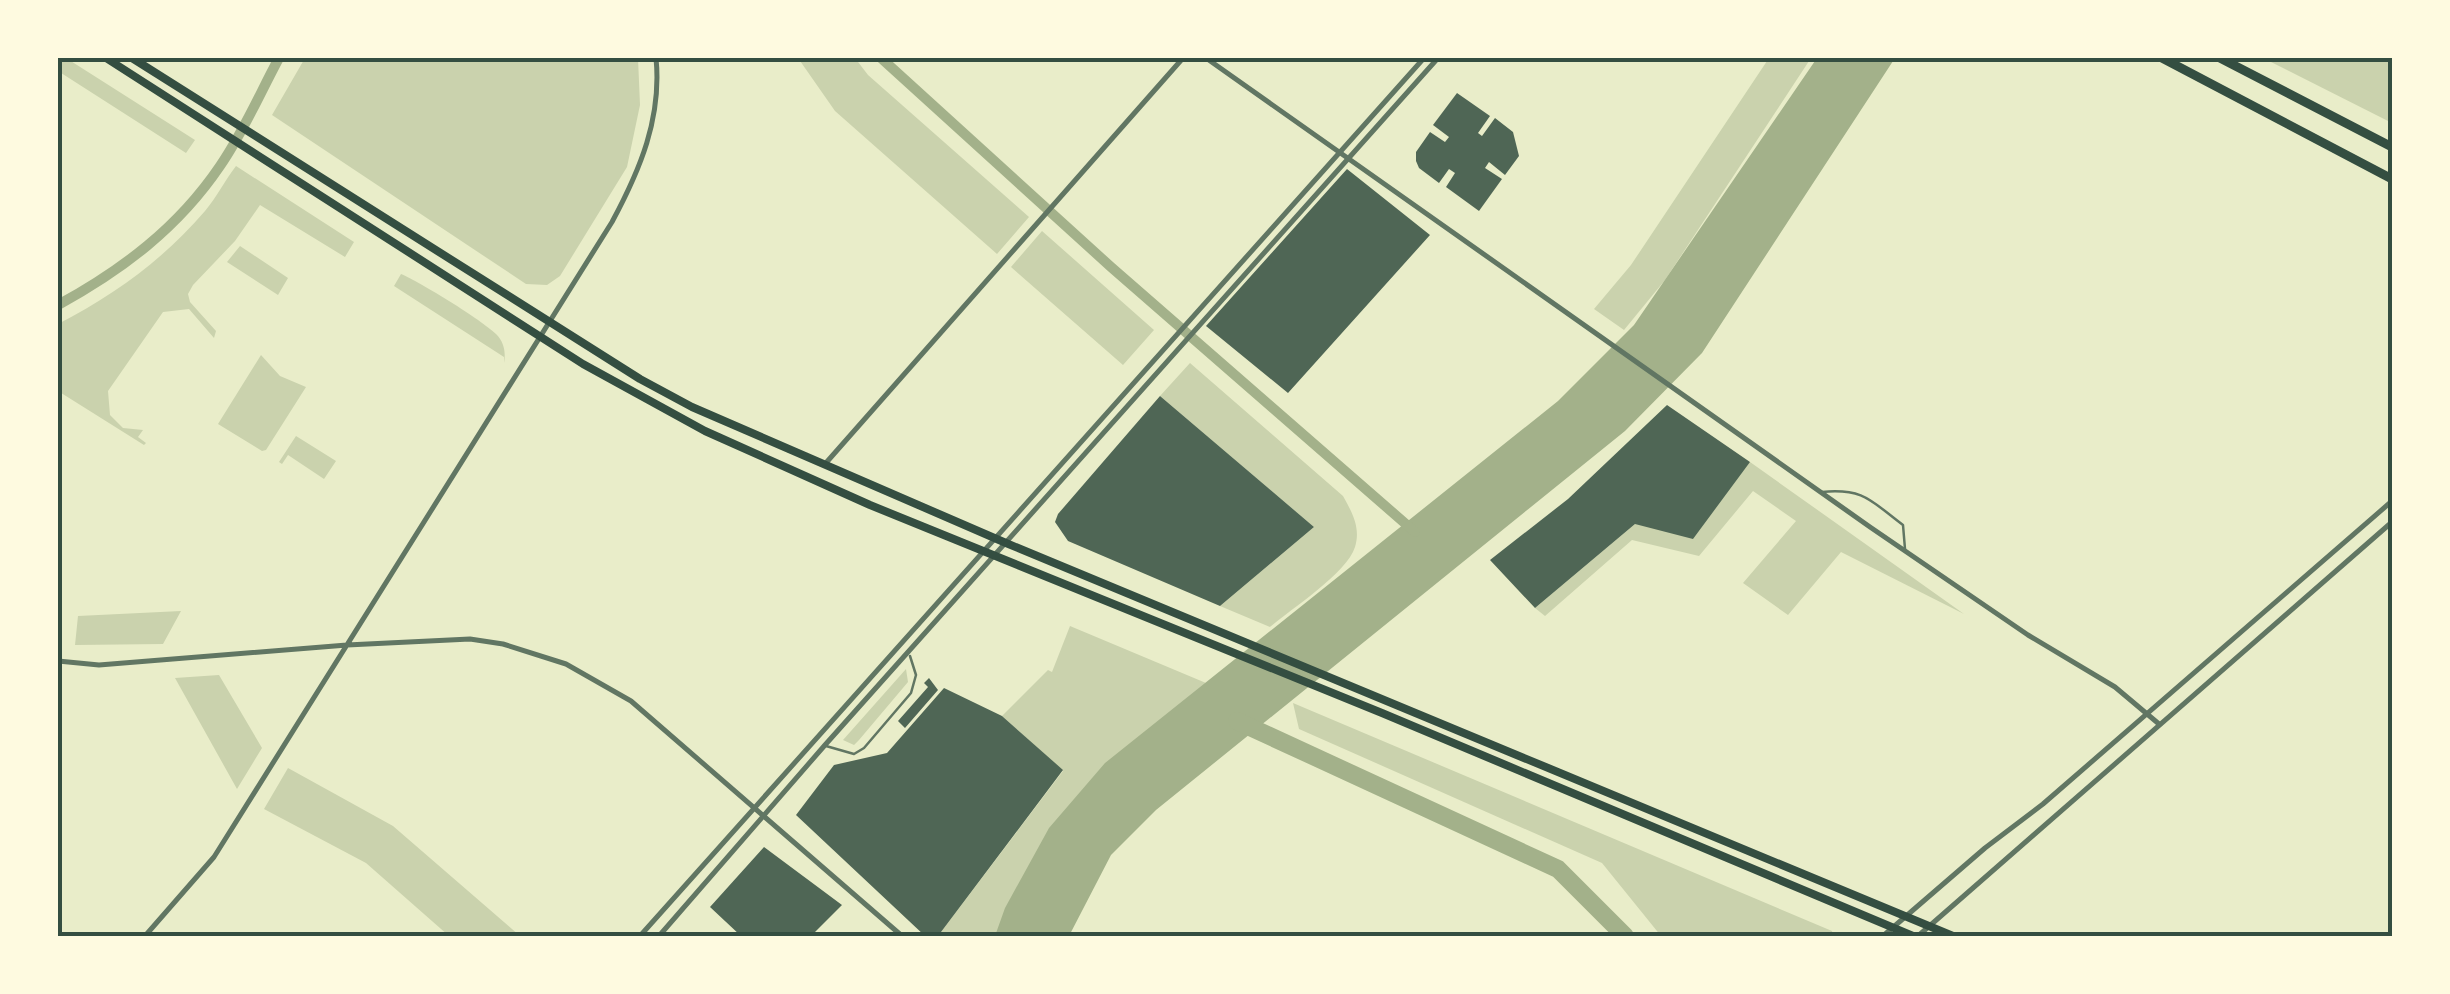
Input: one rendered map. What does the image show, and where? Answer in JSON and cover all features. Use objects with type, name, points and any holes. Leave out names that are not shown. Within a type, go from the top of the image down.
[{"type":"highway","points":[[2162,58],[2392,179]]},
{"type":"highway","points":[[2220,58],[2392,147]]},
{"type":"main road","points":[[106,58],[541,337],[631,393],[705,431],[994,556],[1915,936]]},
{"type":"main road","points":[[132,58],[675,398],[1006,544],[1953,936]]},
{"type":"street","points":[[145,936],[214,858],[612,222],[639,169],[653,122],[656,58]]},
{"type":"street","points":[[824,464],[1183,58]]},
{"type":"street","points":[[1206,58],[1670,388],[2148,712],[2159,724]]},
{"type":"street","points":[[640,936],[1424,58]]},
{"type":"street","points":[[659,936],[1438,58]]},
{"type":"street","points":[[1884,936],[1985,848],[2043,804],[2392,501]]},
{"type":"street","points":[[1915,936],[2392,522]]},
{"type":"street","points":[[58,661],[100,665],[470,639],[503,644],[566,664],[631,701],[902,936]]},
{"type":"lane","points":[[1820,492],[1850,490],[1864,496],[1903,524],[1905,550]]},
{"type":"lane","points":[[825,745],[854,754],[864,748],[915,686],[916,674],[908,652]]},
{"type":"shaded area","points":[[58,58],[66,58],[195,140],[186,153],[58,71]]},
{"type":"shaded area","points":[[305,58],[638,58],[640,105],[627,167],[560,276],[547,285],[526,284],[272,115]]},
{"type":"shaded area","points":[[798,58],[855,58],[868,75],[1029,217],[997,254],[835,111]]},
{"type":"shaded area","points":[[1769,58],[1811,58],[1665,280],[1624,330],[1594,309],[1631,265]]},
{"type":"shaded area","points":[[1817,58],[1895,58],[1702,353],[1625,431],[1156,810],[1111,855],[1069,936],[995,936],[1005,908],[1049,828],[1105,763],[1558,401],[1634,325]]},
{"type":"shaded area","points":[[2263,58],[2392,58],[2392,123]]},
{"type":"shaded area","points":[[236,166],[354,242],[345,257],[260,205],[235,241],[188,294],[190,302],[216,331],[214,338],[189,309],[163,312],[108,391],[110,415],[123,428],[143,430],[138,437],[144,445],[58,391],[58,324],[99,301],[155,261],[205,211]]},
{"type":"shaded area","points":[[1042,231],[1154,330],[1123,365],[1011,267]]},
{"type":"shaded area","points":[[240,246],[288,278],[278,295],[227,262]]},
{"type":"shaded area","points":[[401,274],[496,334],[504,347],[505,355],[504,363],[504,357],[394,286]]},
{"type":"shaded area","points":[[261,355],[280,376],[306,387],[262,451],[218,424]]},
{"type":"shaded area","points":[[1190,363],[1343,496],[1355,520],[1357,540],[1350,557],[1330,579],[1270,627],[1220,606],[1314,527],[1160,396]]},
{"type":"shaded area","points":[[296,436],[336,461],[324,479],[288,455],[282,464],[279,462]]},
{"type":"shaded area","points":[[1750,462],[1964,614],[1841,552],[1788,615],[1743,583],[1796,521],[1753,491],[1699,556],[1632,540],[1545,616],[1535,608],[1635,524]]},
{"type":"shaded area","points":[[181,611],[163,644],[75,645],[78,616]]},
{"type":"shaded area","points":[[1070,626],[1206,683],[1034,936],[938,936],[1063,771],[1002,716],[1048,670],[1052,672]]},
{"type":"shaded area","points":[[906,669],[908,682],[859,740],[854,745],[843,740]]},
{"type":"shaded area","points":[[219,675],[262,748],[237,789],[175,678]]},
{"type":"shaded area","points":[[1293,703],[1832,931],[1833,936],[1661,936],[1602,863],[1299,729]]},
{"type":"shaded area","points":[[288,768],[393,826],[520,936],[449,936],[366,863],[264,809]]},
{"type":"building","points":[[1457,93],[1490,116],[1478,133],[1482,136],[1495,118],[1513,132],[1519,156],[1505,175],[1489,162],[1485,168],[1502,179],[1479,211],[1446,187],[1455,173],[1449,169],[1439,183],[1416,161],[1416,152],[1430,132],[1445,142],[1449,137],[1433,125]]},
{"type":"building","points":[[1347,169],[1430,235],[1288,393],[1206,326]]},
{"type":"building","points":[[1160,396],[1314,527],[1220,606],[1068,541],[1055,522]]},
{"type":"building","points":[[1667,405],[1750,462],[1693,539],[1635,524],[1535,608],[1490,560],[1568,499]]},
{"type":"building","points":[[929,678],[938,690],[905,728],[898,721],[928,687],[924,683]]},
{"type":"building","points":[[944,688],[1002,716],[1063,770],[938,936],[925,936],[796,815],[834,765],[887,753]]},
{"type":"building","points":[[764,847],[842,905],[811,936],[741,936],[710,907]]},
{"type":"waterway","points":[[58,305],[126,262],[186,209],[228,153],[279,58]]},
{"type":"waterway","points":[[881,58],[1111,267],[1415,532]]},
{"type":"waterway","points":[[1237,721],[1558,869],[1625,936]]}]
